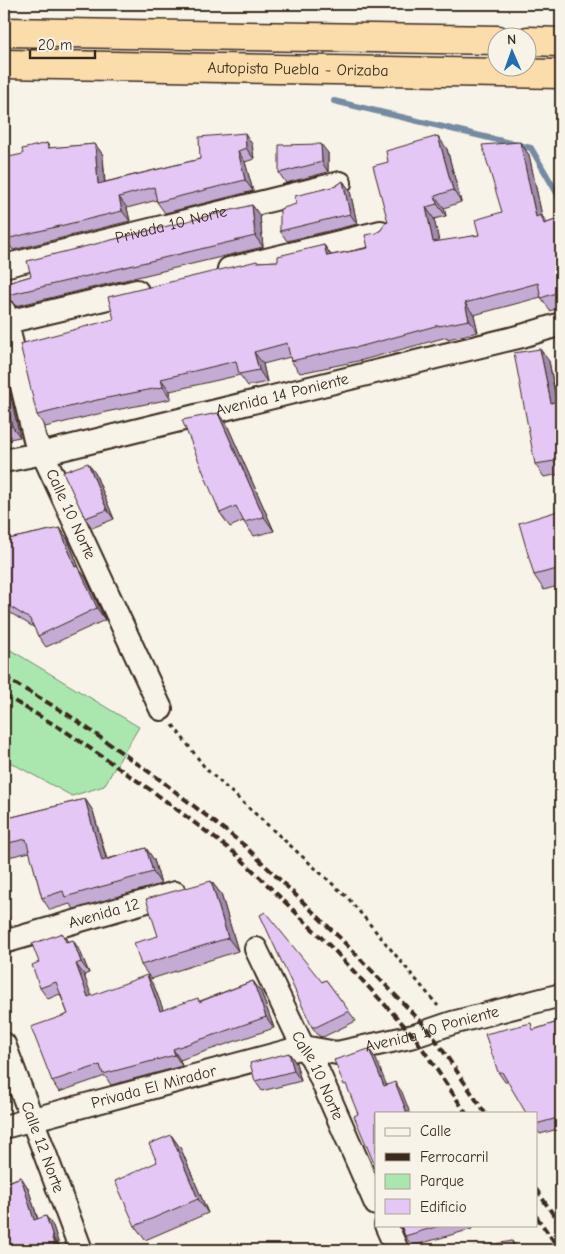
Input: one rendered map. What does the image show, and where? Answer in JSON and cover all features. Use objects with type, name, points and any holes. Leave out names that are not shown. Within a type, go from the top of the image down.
[{"type":"highway","name":"Autopista Puebla - Orizaba","points":[[4,32],[488,40]]},
{"type":"highway","points":[[538,41],[561,42]]},
{"type":"highway","name":"Autopista Puebla - Orizaba","points":[[4,64],[561,74]]},
{"type":"street","name":"Privada 10 Norte","points":[[4,266],[340,184]]},
{"type":"street","points":[[208,274],[381,232]]},
{"type":"street","points":[[5,317],[160,286]]},
{"type":"street","name":"Calle 10 Norte","points":[[5,317],[35,440],[161,709]]},
{"type":"street","name":"Avenida 14 Poniente","points":[[4,461],[43,454],[522,336],[561,324]]},
{"type":"street","name":"Avenida 12","points":[[4,942],[193,888]]},
{"type":"street","name":"Calle 10 Norte","points":[[256,949],[303,1047],[312,1058],[375,1202]]},
{"type":"street","name":"Avenida 10 Poniente","points":[[303,1047],[336,1053],[414,1036],[452,1023],[561,994]]},
{"type":"street","name":"Calle 12 Norte","points":[[4,1044],[81,1250]]},
{"type":"street","name":"Privada El Mirador","points":[[4,1127],[303,1047]]},
{"type":"street","points":[[386,1226],[397,1250]]},
{"type":"path","points":[[161,709],[206,769],[348,898],[452,1023]]},
{"type":"green space","points":[[4,646],[139,727],[104,786],[72,796],[4,759]]},
{"type":"building","points":[[245,133],[246,148],[238,151],[245,180],[157,202],[154,187],[119,197],[122,211],[6,239],[4,231],[4,158],[23,154],[22,149],[47,143],[48,148],[95,144],[98,184],[200,159],[199,137]]},
{"type":"building","points":[[438,136],[453,190],[435,196],[437,204],[426,207],[433,242],[479,235],[475,220],[502,212],[482,145],[520,142],[536,217],[541,215],[544,224],[561,218],[561,291],[541,298],[538,283],[465,303],[469,320],[439,325],[355,348],[291,361],[287,343],[254,352],[259,370],[239,374],[236,361],[161,379],[163,387],[97,400],[37,415],[20,344],[114,319],[108,297],[257,261],[278,261],[278,256],[324,245],[327,256],[368,248],[365,235],[376,233],[388,222],[373,166],[388,162],[386,151]]},
{"type":"building","points":[[321,144],[322,162],[279,173],[279,145]]},
{"type":"building","points":[[343,181],[350,214],[280,231],[280,209],[296,204],[295,196],[336,186]]},
{"type":"building","points":[[252,205],[255,236],[8,295],[4,290],[4,284],[31,276],[27,261]]},
{"type":"building","points":[[540,349],[551,403],[561,400],[561,460],[535,464],[514,353]]},
{"type":"building","points":[[4,389],[12,426],[4,428]]},
{"type":"building","points":[[218,413],[264,517],[244,522],[236,506],[220,513],[182,420]]},
{"type":"building","points":[[88,463],[107,510],[85,518],[63,472]]},
{"type":"building","points":[[561,510],[561,568],[534,575],[519,523]]},
{"type":"building","points":[[60,528],[75,567],[78,566],[97,608],[38,636],[30,619],[4,603],[4,540]]},
{"type":"building","points":[[85,799],[102,861],[146,848],[153,872],[65,897],[63,891],[42,898],[26,839],[4,844],[4,819]]},
{"type":"building","points":[[211,881],[228,938],[141,965],[134,943],[158,936],[146,899]]},
{"type":"building","points":[[265,912],[322,982],[326,980],[349,1011],[316,1027],[312,1027],[260,915]]},
{"type":"building","points":[[62,933],[66,942],[73,940],[81,962],[76,964],[88,997],[147,975],[160,1011],[198,998],[199,1002],[253,981],[266,1017],[173,1049],[175,1055],[103,1074],[100,1065],[52,1081],[31,1027],[68,1014],[56,982],[40,988],[32,965],[39,962],[32,944]]},
{"type":"building","points":[[561,1021],[561,1117],[538,1123],[538,1112],[525,1112],[502,1072],[498,1072],[485,1034],[531,1023],[533,1030]]},
{"type":"building","points":[[369,1049],[384,1086],[395,1082],[407,1112],[375,1112],[375,1166],[354,1116],[358,1114],[334,1060]]},
{"type":"building","points":[[289,1053],[294,1071],[255,1081],[250,1063]]},
{"type":"building","points":[[171,1135],[198,1199],[135,1226],[115,1181],[157,1162],[149,1144]]},
{"type":"building","points":[[4,1175],[6,1183],[21,1177],[34,1220],[46,1216],[56,1250],[4,1250]]},
{"type":"building","points":[[401,1226],[439,1226],[405,1236]]},
{"type":"building","points":[[512,1241],[514,1250],[462,1250]]},
{"type":"waterway","points":[[334,101],[531,148],[561,200]]},
{"type":"railway","points":[[4,677],[67,714],[159,779],[244,845],[340,938],[429,1030],[484,1112]]},
{"type":"railway","points":[[4,695],[65,731],[155,793],[236,854],[333,949],[414,1036],[465,1112]]},
{"type":"railway","points":[[538,1192],[561,1226]]},
{"type":"railway","points":[[538,1219],[560,1250]]}]
